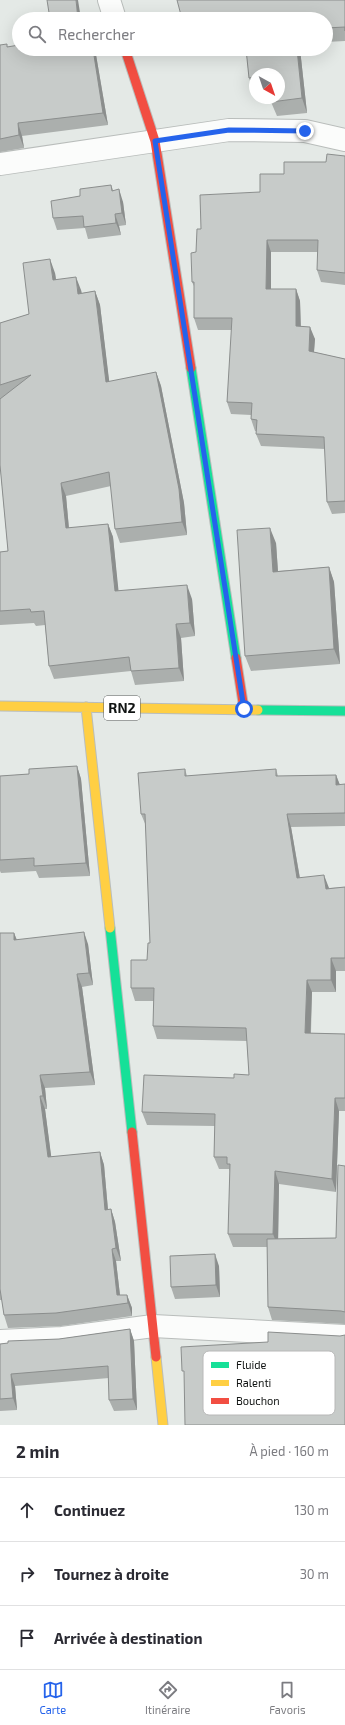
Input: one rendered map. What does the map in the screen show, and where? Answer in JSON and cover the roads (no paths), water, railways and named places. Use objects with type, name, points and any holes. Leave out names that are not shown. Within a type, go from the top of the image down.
[{"type":"main road","points":[[127,56],[155,141],[244,709]]},
{"type":"main road","name":"RN2","points":[[0,706],[345,711]]},
{"type":"main road","points":[[86,707],[163,1425]]},
{"type":"street","points":[[109,0],[113,12]]},
{"type":"street","points":[[0,164],[229,130],[305,131],[345,140]]},
{"type":"street","points":[[0,1341],[62,1338],[153,1326],[345,1336]]}]
